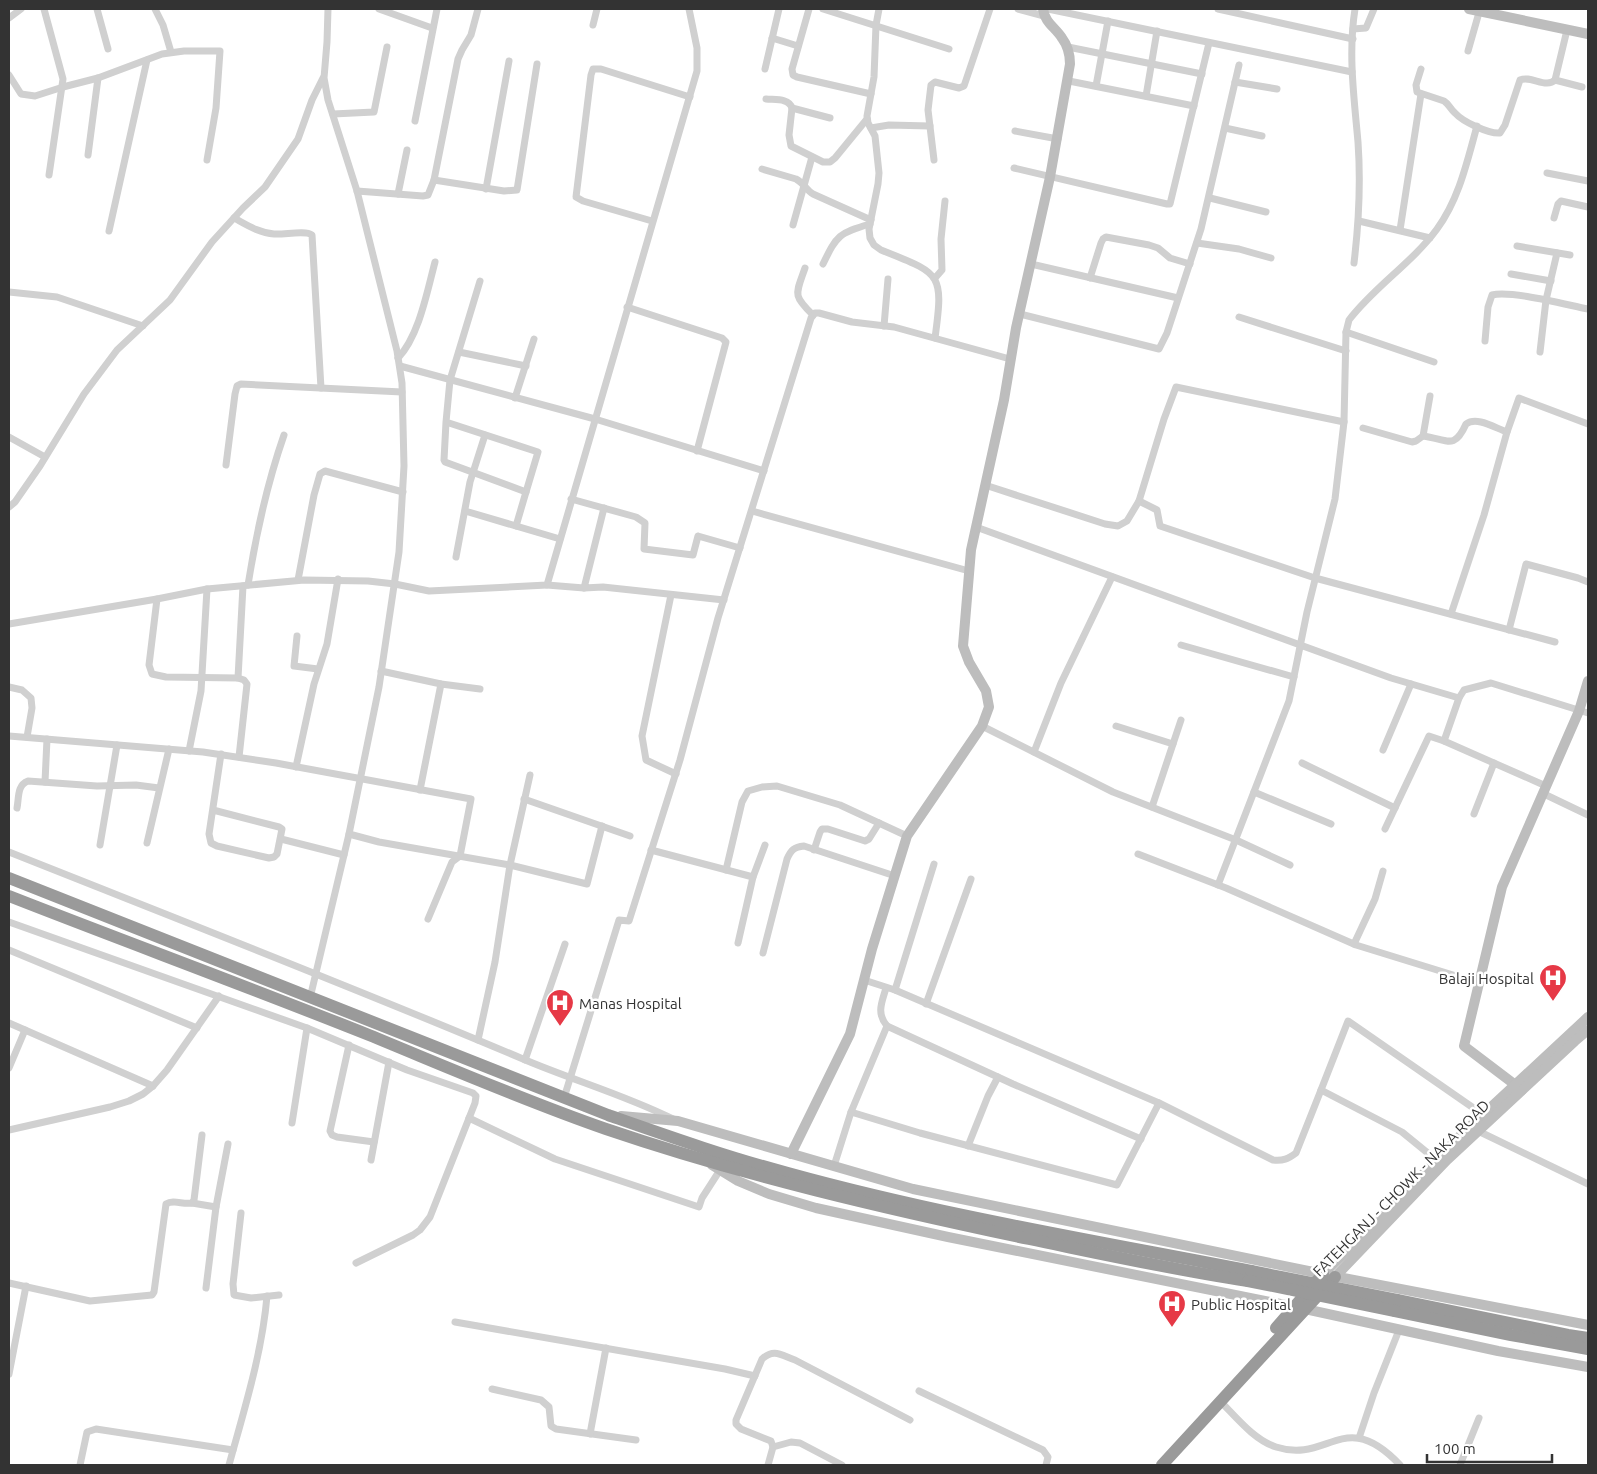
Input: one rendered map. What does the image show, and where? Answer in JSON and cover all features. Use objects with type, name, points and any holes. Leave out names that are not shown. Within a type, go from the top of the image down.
[{"type":"highway","points":[[9,878],[608,1115],[713,1151],[788,1173],[859,1191],[1249,1276],[1396,1305],[1588,1338]]},
{"type":"highway","points":[[9,896],[605,1129],[818,1192],[945,1221],[1195,1273],[1249,1276]]},
{"type":"highway","name":"FATEHGANJ - CHOWK - NAKA ROAD","points":[[1299,1308],[1329,1276]]},
{"type":"highway","points":[[1396,1305],[1511,1335],[1588,1348]]},
{"type":"highway","points":[[1162,1465],[1220,1401],[1299,1308]]},
{"type":"highway","points":[[1152,1465],[1299,1308]]},
{"type":"street","points":[[9,18],[21,9]]},
{"type":"street","points":[[44,9],[63,79],[50,175]]},
{"type":"street","points":[[96,9],[108,49]]},
{"type":"street","points":[[155,9],[163,25],[171,52]]},
{"type":"street","points":[[310,998],[349,834],[381,672],[399,552],[404,466],[402,392],[399,362],[357,191],[324,78],[328,9]]},
{"type":"street","points":[[379,9],[432,28]]},
{"type":"street","points":[[415,121],[437,9]]},
{"type":"street","points":[[357,191],[428,195],[434,180],[458,59],[471,36],[478,9]]},
{"type":"street","points":[[593,25],[597,9]]},
{"type":"street","points":[[547,585],[697,71],[698,58],[689,9]]},
{"type":"street","points":[[765,69],[779,9]]},
{"type":"street","points":[[809,9],[792,68],[793,75],[871,94]]},
{"type":"street","points":[[823,9],[949,49]]},
{"type":"street","points":[[766,99],[788,102],[792,108],[789,130],[791,146],[823,162],[830,162],[867,119],[874,77],[876,25],[879,9]]},
{"type":"street","points":[[934,160],[928,110],[930,85],[935,82],[959,88],[964,86],[990,9]]},
{"type":"street","points":[[1018,9],[1045,11],[1108,21],[1352,72]]},
{"type":"street","points":[[1218,9],[1353,38]]},
{"type":"street","points":[[1354,263],[1359,221],[1358,155],[1352,72],[1355,9]]},
{"type":"street","points":[[1353,29],[1366,28],[1374,9]]},
{"type":"street","points":[[1468,51],[1476,9],[1588,34]]},
{"type":"street","points":[[791,1154],[850,1034],[864,980],[908,836],[982,726],[989,707],[986,691],[969,662],[963,646],[969,571],[971,550],[1004,400],[1010,359],[1069,81],[1068,47],[1045,11]]},
{"type":"street","points":[[1096,86],[1108,21]]},
{"type":"street","points":[[1421,69],[1416,89],[1421,94],[1448,103],[1456,115],[1496,133],[1503,131],[1520,80],[1529,79],[1548,84],[1555,80],[1567,30]]},
{"type":"street","points":[[1146,96],[1157,31]]},
{"type":"street","points":[[772,38],[798,46]]},
{"type":"street","points":[[1014,168],[1170,204],[1209,43]]},
{"type":"street","points":[[333,114],[374,112],[387,47]]},
{"type":"street","points":[[1068,47],[1202,74]]},
{"type":"street","points":[[9,75],[21,94],[35,96],[63,86],[98,78],[162,54],[184,51],[220,52],[216,108],[207,160]]},
{"type":"street","points":[[110,231],[147,60]]},
{"type":"street","points":[[486,189],[509,61]]},
{"type":"street","points":[[434,180],[486,189],[516,190],[537,64]]},
{"type":"street","points":[[1020,314],[1156,349],[1159,348],[1167,333],[1210,198],[1239,65]]},
{"type":"street","points":[[652,221],[576,197],[591,75],[593,69],[601,69],[690,97]]},
{"type":"street","points":[[88,156],[98,78]]},
{"type":"street","points":[[9,507],[15,502],[45,457],[84,394],[117,350],[170,300],[193,266],[234,218],[265,187],[298,138],[312,100],[324,78]]},
{"type":"street","points":[[1555,80],[1582,87]]},
{"type":"street","points":[[1069,81],[1194,106]]},
{"type":"street","points":[[1235,82],[1277,89]]},
{"type":"street","points":[[1400,230],[1421,94]]},
{"type":"street","points":[[792,108],[830,118]]},
{"type":"street","points":[[867,119],[876,136],[879,173],[870,222],[870,238],[874,245],[881,250],[927,270],[935,278],[940,295],[935,338]]},
{"type":"street","points":[[871,128],[886,125],[930,126]]},
{"type":"street","points":[[1218,885],[1289,701],[1335,499],[1344,422],[1346,332],[1349,320],[1430,238],[1446,215],[1465,171],[1477,126]]},
{"type":"street","points":[[1225,128],[1262,136]]},
{"type":"street","points":[[1015,131],[1058,139]]},
{"type":"street","points":[[398,194],[407,150]]},
{"type":"street","points":[[793,225],[812,157]]},
{"type":"street","points":[[762,168],[796,179],[813,194],[870,222]]},
{"type":"street","points":[[1547,173],[1588,181]]},
{"type":"street","points":[[1210,198],[1266,212]]},
{"type":"street","points":[[1554,218],[1561,200],[1588,207]]},
{"type":"street","points":[[935,278],[942,270],[941,239],[945,201]]},
{"type":"street","points":[[234,218],[264,232],[283,234],[308,232],[312,235],[321,388]]},
{"type":"street","points":[[1359,221],[1430,238]]},
{"type":"street","points":[[822,264],[833,243],[840,235],[870,222]]},
{"type":"street","points":[[1090,278],[1101,243],[1106,237],[1149,245],[1158,248],[1170,258],[1190,264]]},
{"type":"street","points":[[1197,243],[1238,249],[1271,258]]},
{"type":"street","points":[[1517,246],[1570,255]]},
{"type":"street","points":[[1540,352],[1546,300],[1557,253]]},
{"type":"street","points":[[399,362],[413,337],[436,262]]},
{"type":"street","points":[[1031,264],[1178,298]]},
{"type":"street","points":[[805,268],[797,294],[800,303],[813,315]]},
{"type":"street","points":[[1511,274],[1551,281]]},
{"type":"street","points":[[884,326],[888,279]]},
{"type":"street","points":[[480,281],[450,380],[444,460],[447,464],[526,492]]},
{"type":"street","points":[[9,292],[57,297],[143,326]]},
{"type":"street","points":[[1485,342],[1488,307],[1492,295],[1510,295],[1546,300],[1588,309]]},
{"type":"street","points":[[627,307],[722,338],[726,342],[696,451]]},
{"type":"street","points":[[813,315],[819,313],[852,322],[884,326],[1010,359]]},
{"type":"street","points":[[564,1098],[619,920],[629,921],[676,774],[724,600],[813,315]]},
{"type":"street","points":[[1239,316],[1346,351]]},
{"type":"street","points":[[1346,332],[1434,362]]},
{"type":"street","points":[[515,398],[534,339]]},
{"type":"street","points":[[459,352],[526,366]]},
{"type":"street","points":[[399,362],[450,380],[595,419],[764,471]]},
{"type":"street","points":[[226,465],[237,386],[241,384],[402,392]]},
{"type":"street","points":[[985,486],[1105,524],[1118,526],[1127,520],[1139,501],[1164,419],[1176,387],[1344,422]]},
{"type":"street","points":[[1362,428],[1416,442],[1423,436],[1430,396]]},
{"type":"street","points":[[1451,614],[1484,515],[1507,432],[1520,398],[1588,424]]},
{"type":"street","points":[[1423,436],[1455,440],[1461,434],[1466,424],[1472,420],[1507,432]]},
{"type":"street","points":[[446,422],[538,452],[516,526]]},
{"type":"street","points":[[238,678],[246,586],[262,507],[284,434]]},
{"type":"street","points":[[456,557],[473,472],[485,435]]},
{"type":"street","points":[[9,437],[45,457]]},
{"type":"street","points":[[298,580],[314,495],[320,474],[325,471],[403,492]]},
{"type":"street","points":[[571,499],[636,517],[644,523],[644,548],[693,555],[698,536],[740,548]]},
{"type":"street","points":[[1139,501],[1157,510],[1160,526],[1316,578],[1555,642]]},
{"type":"street","points":[[584,588],[604,508]]},
{"type":"street","points":[[465,511],[560,539]]},
{"type":"street","points":[[752,511],[969,571]]},
{"type":"street","points":[[976,527],[1411,684],[1459,698]]},
{"type":"street","points":[[1509,630],[1526,564],[1588,582]]},
{"type":"street","points":[[1034,752],[1061,683],[1112,577]]},
{"type":"street","points":[[9,624],[207,589],[298,580],[338,580],[395,584],[429,591],[547,585],[584,588],[603,587],[724,600]]},
{"type":"street","points":[[296,767],[318,669],[326,644],[338,580]]},
{"type":"street","points":[[189,750],[200,700],[207,589]]},
{"type":"street","points":[[671,595],[642,736],[646,760],[676,774]]},
{"type":"street","points":[[157,599],[150,670],[152,674],[158,676],[238,678],[244,680],[247,690],[239,757]]},
{"type":"street","points":[[297,636],[294,666],[318,669]]},
{"type":"street","points":[[1181,645],[1294,677]]},
{"type":"street","points":[[381,672],[441,684],[480,689]]},
{"type":"street","points":[[1518,1087],[1464,1046],[1502,887],[1544,789],[1584,712],[1588,681]]},
{"type":"street","points":[[1444,740],[1459,698],[1464,690],[1491,683],[1584,712]]},
{"type":"street","points":[[420,790],[441,684]]},
{"type":"street","points":[[1383,750],[1411,684]]},
{"type":"street","points":[[9,687],[22,690],[31,698],[32,708],[27,737]]},
{"type":"street","points":[[1152,807],[1181,720]]},
{"type":"street","points":[[982,726],[1113,792],[1236,840],[1290,865]]},
{"type":"street","points":[[1116,726],[1173,744]]},
{"type":"street","points":[[9,736],[221,754],[470,800],[460,856],[452,862],[428,919]]},
{"type":"street","points":[[1386,829],[1429,736],[1444,740],[1494,763],[1588,815]]},
{"type":"street","points":[[46,782],[47,739]]},
{"type":"street","points":[[100,845],[117,744]]},
{"type":"street","points":[[147,843],[169,749]]},
{"type":"street","points":[[213,810],[282,829],[277,854],[270,858],[211,843],[209,839],[213,810],[221,754]]},
{"type":"street","points":[[1302,763],[1395,808]]},
{"type":"street","points":[[1474,814],[1494,763]]},
{"type":"street","points":[[478,1040],[495,962],[510,865],[530,775]]},
{"type":"street","points":[[18,808],[20,789],[28,781],[88,786],[136,785],[159,788]]},
{"type":"street","points":[[726,870],[742,802],[748,791],[762,787],[777,786],[840,805],[908,836]]},
{"type":"street","points":[[1254,792],[1331,824]]},
{"type":"street","points":[[524,800],[630,836]]},
{"type":"street","points":[[814,850],[822,829],[828,829],[865,841],[869,839],[879,823]]},
{"type":"street","points":[[349,834],[379,842],[510,865],[587,884],[602,826]]},
{"type":"street","points":[[281,839],[344,855]]},
{"type":"street","points":[[738,943],[753,877],[765,845]]},
{"type":"street","points":[[763,953],[790,850],[804,846],[895,876]]},
{"type":"street","points":[[651,850],[753,877]]},
{"type":"street","points":[[9,852],[316,974],[571,1079],[650,1108],[678,1121],[913,1189],[1329,1276],[1588,1325]]},
{"type":"street","points":[[1138,854],[1218,885],[1354,944],[1479,983]]},
{"type":"street","points":[[895,990],[934,864]]},
{"type":"street","points":[[1354,944],[1375,899],[1383,872]]},
{"type":"street","points":[[926,1004],[971,879]]},
{"type":"street","points":[[9,922],[307,1028],[407,1070],[469,1090],[475,1095]]},
{"type":"street","points":[[525,1060],[565,944]]},
{"type":"street","points":[[9,950],[197,1028]]},
{"type":"street","points":[[864,980],[895,990],[1159,1103],[1273,1160],[1289,1159],[1296,1153],[1348,1020],[1486,1117]]},
{"type":"street","points":[[886,988],[881,1004],[881,1019],[887,1026],[1141,1139]]},
{"type":"street","points":[[9,1130],[119,1104],[143,1094],[152,1086],[197,1028],[219,996]]},
{"type":"street","points":[[1321,1090],[1402,1132],[1440,1162],[1588,1018]]},
{"type":"street","points":[[9,1023],[152,1086]]},
{"type":"street","points":[[834,1166],[851,1112],[887,1026]]},
{"type":"street","points":[[292,1123],[307,1028]]},
{"type":"street","points":[[9,1068],[25,1030]]},
{"type":"street","points":[[1518,1087],[1588,1030]]},
{"type":"street","points":[[349,1045],[330,1131],[332,1135],[374,1142]]},
{"type":"street","points":[[371,1160],[389,1062]]},
{"type":"street","points":[[968,1146],[988,1096],[998,1077]]},
{"type":"street","points":[[356,1263],[412,1235],[425,1225],[438,1202],[476,1100],[475,1095],[482,1081]]},
{"type":"street","points":[[851,1112],[968,1146],[1116,1185],[1159,1103]]},
{"type":"street","points":[[608,1115],[678,1121]]},
{"type":"street","name":"FATEHGANJ - CHOWK - NAKA ROAD","points":[[1329,1276],[1440,1162],[1478,1130],[1486,1117]]},
{"type":"street","points":[[469,1118],[555,1159],[699,1207],[702,1198],[720,1170]]},
{"type":"street","points":[[1478,1130],[1588,1184]]},
{"type":"street","points":[[192,1203],[202,1135]]},
{"type":"street","points":[[206,1288],[216,1207],[228,1144]]},
{"type":"street","points":[[700,1158],[738,1181],[769,1194],[816,1208],[948,1238],[1299,1308],[1498,1352],[1588,1367]]},
{"type":"street","points":[[9,1283],[90,1301],[152,1295],[154,1292],[166,1204],[169,1202],[192,1203],[216,1207]]},
{"type":"street","points":[[241,1213],[234,1295],[242,1298],[279,1295]]},
{"type":"street","points":[[9,1374],[26,1286]]},
{"type":"street","points":[[229,1465],[257,1358],[267,1296]]},
{"type":"street","points":[[456,1322],[756,1376]]},
{"type":"street","points":[[1359,1438],[1374,1393],[1399,1330]]},
{"type":"street","points":[[590,1434],[606,1348]]},
{"type":"street","points":[[768,1465],[774,1447],[771,1441],[742,1429],[736,1424],[736,1420],[762,1359],[768,1353],[776,1352],[795,1360],[910,1420]]},
{"type":"street","points":[[492,1389],[541,1400],[549,1406],[551,1426],[556,1429],[636,1440]]},
{"type":"street","points":[[919,1391],[1043,1450],[1048,1458],[1046,1465]]},
{"type":"street","points":[[1220,1401],[1258,1438],[1277,1448],[1294,1451],[1343,1438],[1359,1438],[1380,1447],[1400,1465]]},
{"type":"street","points":[[1460,1465],[1479,1418]]},
{"type":"street","points":[[80,1465],[87,1432],[96,1429],[233,1450]]},
{"type":"street","points":[[774,1447],[791,1442],[800,1443],[842,1465]]},
{"type":"place","name":"Balaji Hospital","points":[[1553,1002]]},
{"type":"place","name":"Manas Hospital","points":[[560,1027]]},
{"type":"place","name":"Public Hospital","points":[[1172,1328]]}]
